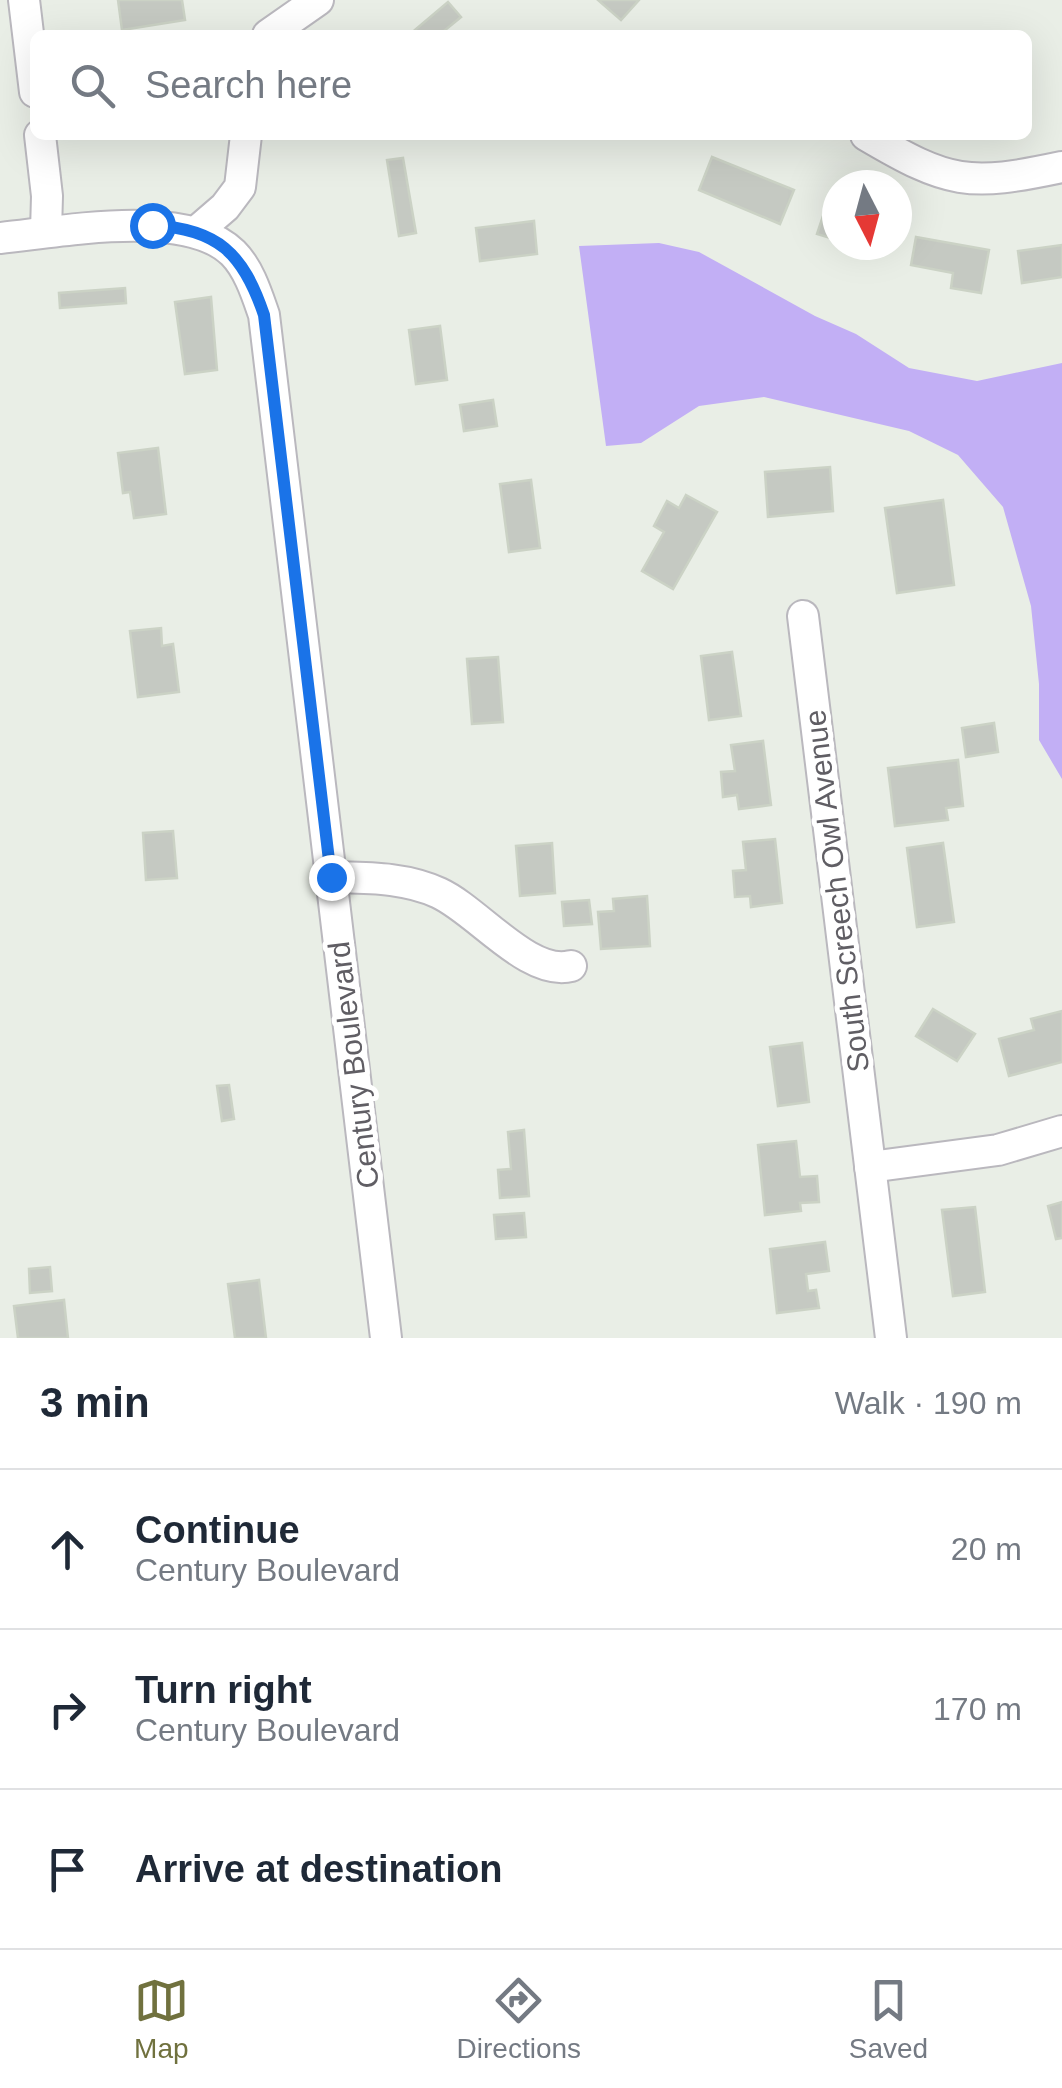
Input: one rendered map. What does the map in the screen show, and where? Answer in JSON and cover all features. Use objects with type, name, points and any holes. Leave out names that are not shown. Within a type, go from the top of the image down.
[{"type":"street","points":[[24,0],[30,50]]},
{"type":"street","points":[[275,30],[318,0]]},
{"type":"street","points":[[41,140],[47,196],[46,231]]},
{"type":"street","points":[[196,232],[225,207],[240,187],[245,140]]},
{"type":"street","points":[[875,140],[922,166],[956,178],[1003,180],[1062,167]]},
{"type":"street","name":"Century Boulevard","points":[[0,238],[46,231],[152,225],[196,232],[235,254],[254,286],[264,315],[386,1338]]},
{"type":"street","name":"South Screech Owl Avenue","points":[[803,616],[892,1338]]},
{"type":"street","points":[[331,877],[388,878],[437,892],[478,916],[542,965],[559,969],[571,966]]},
{"type":"street","points":[[870,1167],[998,1150],[1062,1130]]},
{"type":"shaded area","points":[[659,243],[699,252],[815,316],[856,334],[909,368],[977,381],[1062,363],[1062,779],[1039,740],[1039,684],[1031,606],[1003,507],[958,455],[909,431],[764,397],[699,406],[641,443],[606,446],[579,246]]},
{"type":"building","points":[[118,0],[182,0],[185,20],[122,30]]},
{"type":"building","points":[[598,0],[639,0],[621,20]]},
{"type":"building","points":[[448,2],[461,17],[445,30],[415,30]]},
{"type":"building","points":[[712,157],[794,190],[780,224],[699,190]]},
{"type":"building","points":[[403,158],[416,233],[399,236],[387,160]]},
{"type":"building","points":[[534,221],[537,254],[480,261],[476,228]]},
{"type":"building","points":[[916,237],[989,250],[981,293],[951,288],[953,273],[911,265]]},
{"type":"building","points":[[1062,245],[1062,277],[1022,283],[1018,251]]},
{"type":"building","points":[[125,288],[126,303],[60,308],[59,293]]},
{"type":"building","points":[[211,297],[217,370],[185,374],[175,302]]},
{"type":"building","points":[[440,326],[447,380],[416,384],[409,330]]},
{"type":"building","points":[[493,400],[497,426],[464,431],[460,405]]},
{"type":"building","points":[[158,448],[166,514],[134,518],[130,492],[123,493],[118,453]]},
{"type":"building","points":[[830,467],[833,511],[768,517],[765,472]]},
{"type":"building","points":[[531,480],[540,548],[509,552],[500,484]]},
{"type":"building","points":[[686,495],[717,512],[673,589],[642,571],[664,532],[654,526],[667,501],[679,508]]},
{"type":"building","points":[[943,500],[954,585],[897,593],[885,508]]},
{"type":"building","points":[[161,628],[162,646],[173,644],[179,692],[138,697],[130,631]]},
{"type":"building","points":[[732,652],[741,716],[709,720],[701,656]]},
{"type":"building","points":[[498,657],[503,722],[472,724],[467,659]]},
{"type":"building","points":[[994,723],[998,752],[966,757],[962,728]]},
{"type":"building","points":[[763,741],[771,805],[739,809],[737,795],[723,797],[721,772],[735,771],[731,745]]},
{"type":"building","points":[[958,760],[963,806],[946,808],[948,820],[895,826],[888,768]]},
{"type":"building","points":[[173,831],[177,878],[146,880],[143,833]]},
{"type":"building","points":[[775,839],[782,903],[751,907],[750,896],[735,897],[733,871],[746,870],[743,842]]},
{"type":"building","points":[[552,843],[555,893],[520,896],[516,846]]},
{"type":"building","points":[[943,843],[954,922],[917,927],[907,848]]},
{"type":"building","points":[[647,896],[650,946],[601,949],[598,912],[614,911],[613,899]]},
{"type":"building","points":[[589,900],[592,924],[564,926],[562,902]]},
{"type":"building","points":[[933,1009],[975,1034],[957,1061],[916,1036]]},
{"type":"building","points":[[1062,1011],[1062,1062],[1009,1076],[999,1039],[1034,1030],[1031,1019]]},
{"type":"building","points":[[802,1043],[809,1102],[778,1106],[770,1047]]},
{"type":"building","points":[[229,1085],[234,1119],[222,1121],[217,1086]]},
{"type":"building","points":[[524,1130],[529,1196],[500,1198],[498,1170],[511,1169],[508,1132]]},
{"type":"building","points":[[796,1141],[800,1177],[817,1176],[819,1202],[800,1203],[801,1211],[765,1215],[758,1145]]},
{"type":"building","points":[[1062,1202],[1062,1238],[1056,1239],[1048,1206]]},
{"type":"building","points":[[975,1207],[985,1292],[953,1296],[942,1210]]},
{"type":"building","points":[[524,1213],[526,1237],[496,1239],[494,1215]]},
{"type":"building","points":[[825,1242],[829,1271],[806,1274],[808,1291],[816,1290],[819,1308],[777,1313],[770,1249]]},
{"type":"building","points":[[50,1267],[52,1291],[30,1293],[29,1269]]},
{"type":"building","points":[[259,1280],[266,1338],[235,1338],[228,1284]]},
{"type":"building","points":[[64,1300],[68,1338],[18,1338],[14,1306]]},
{"type":"route","points":[[152,225],[196,232],[235,254],[254,286],[264,315],[331,877]]}]
